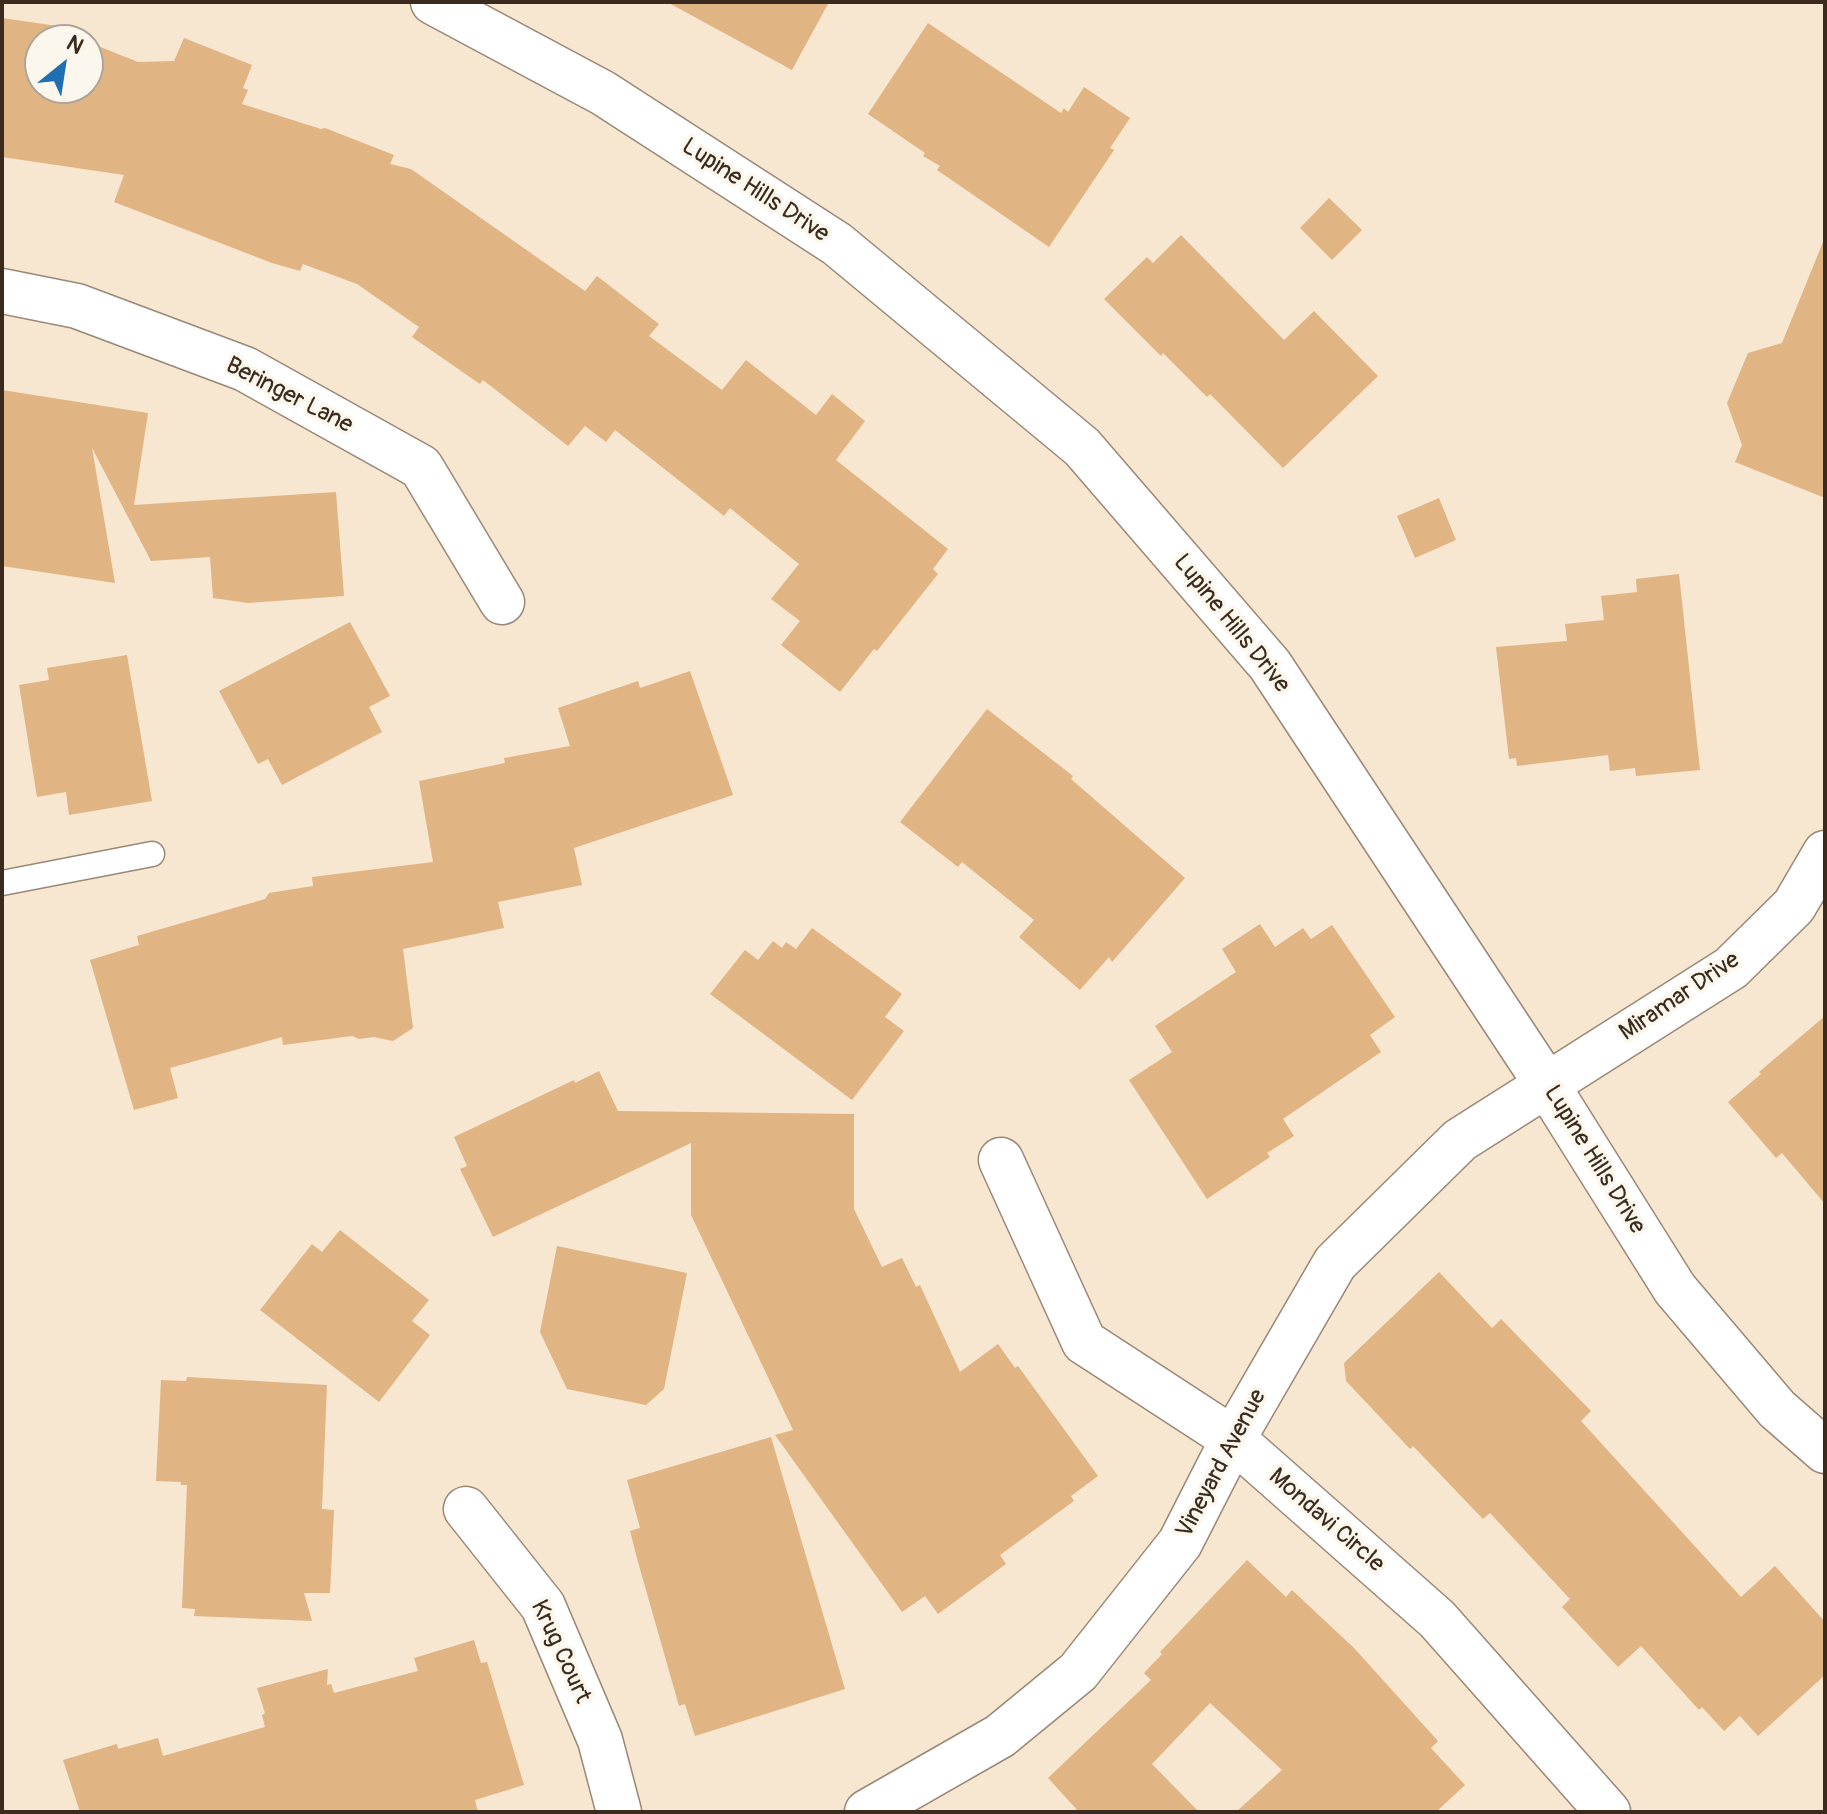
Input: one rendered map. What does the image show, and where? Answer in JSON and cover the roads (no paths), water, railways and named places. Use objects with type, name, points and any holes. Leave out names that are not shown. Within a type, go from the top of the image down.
[{"type":"street","name":"Lupine Hills Drive","points":[[433,2],[603,93],[837,244],[1082,447],[1270,665],[1547,1085],[1675,1289],[1777,1409],[1825,1451]]},
{"type":"street","name":"Beringer Lane","points":[[2,291],[77,306],[245,369],[421,467],[502,602]]},
{"type":"street","name":"Miramar Drive","points":[[1547,1085],[1731,968],[1794,906],[1825,853]]},
{"type":"street","name":"Vineyard Avenue","points":[[867,1812],[1000,1736],[1078,1672],[1180,1543],[1233,1439],[1335,1263],[1460,1140],[1547,1085]]},
{"type":"street","name":"Mondavi Circle","points":[[1001,1160],[1084,1342],[1233,1439],[1437,1619],[1608,1812]]},
{"type":"street","name":"Krug Court","points":[[466,1509],[543,1606],[600,1740],[619,1812]]},
{"type":"lane","points":[[2,883],[152,854]]}]
